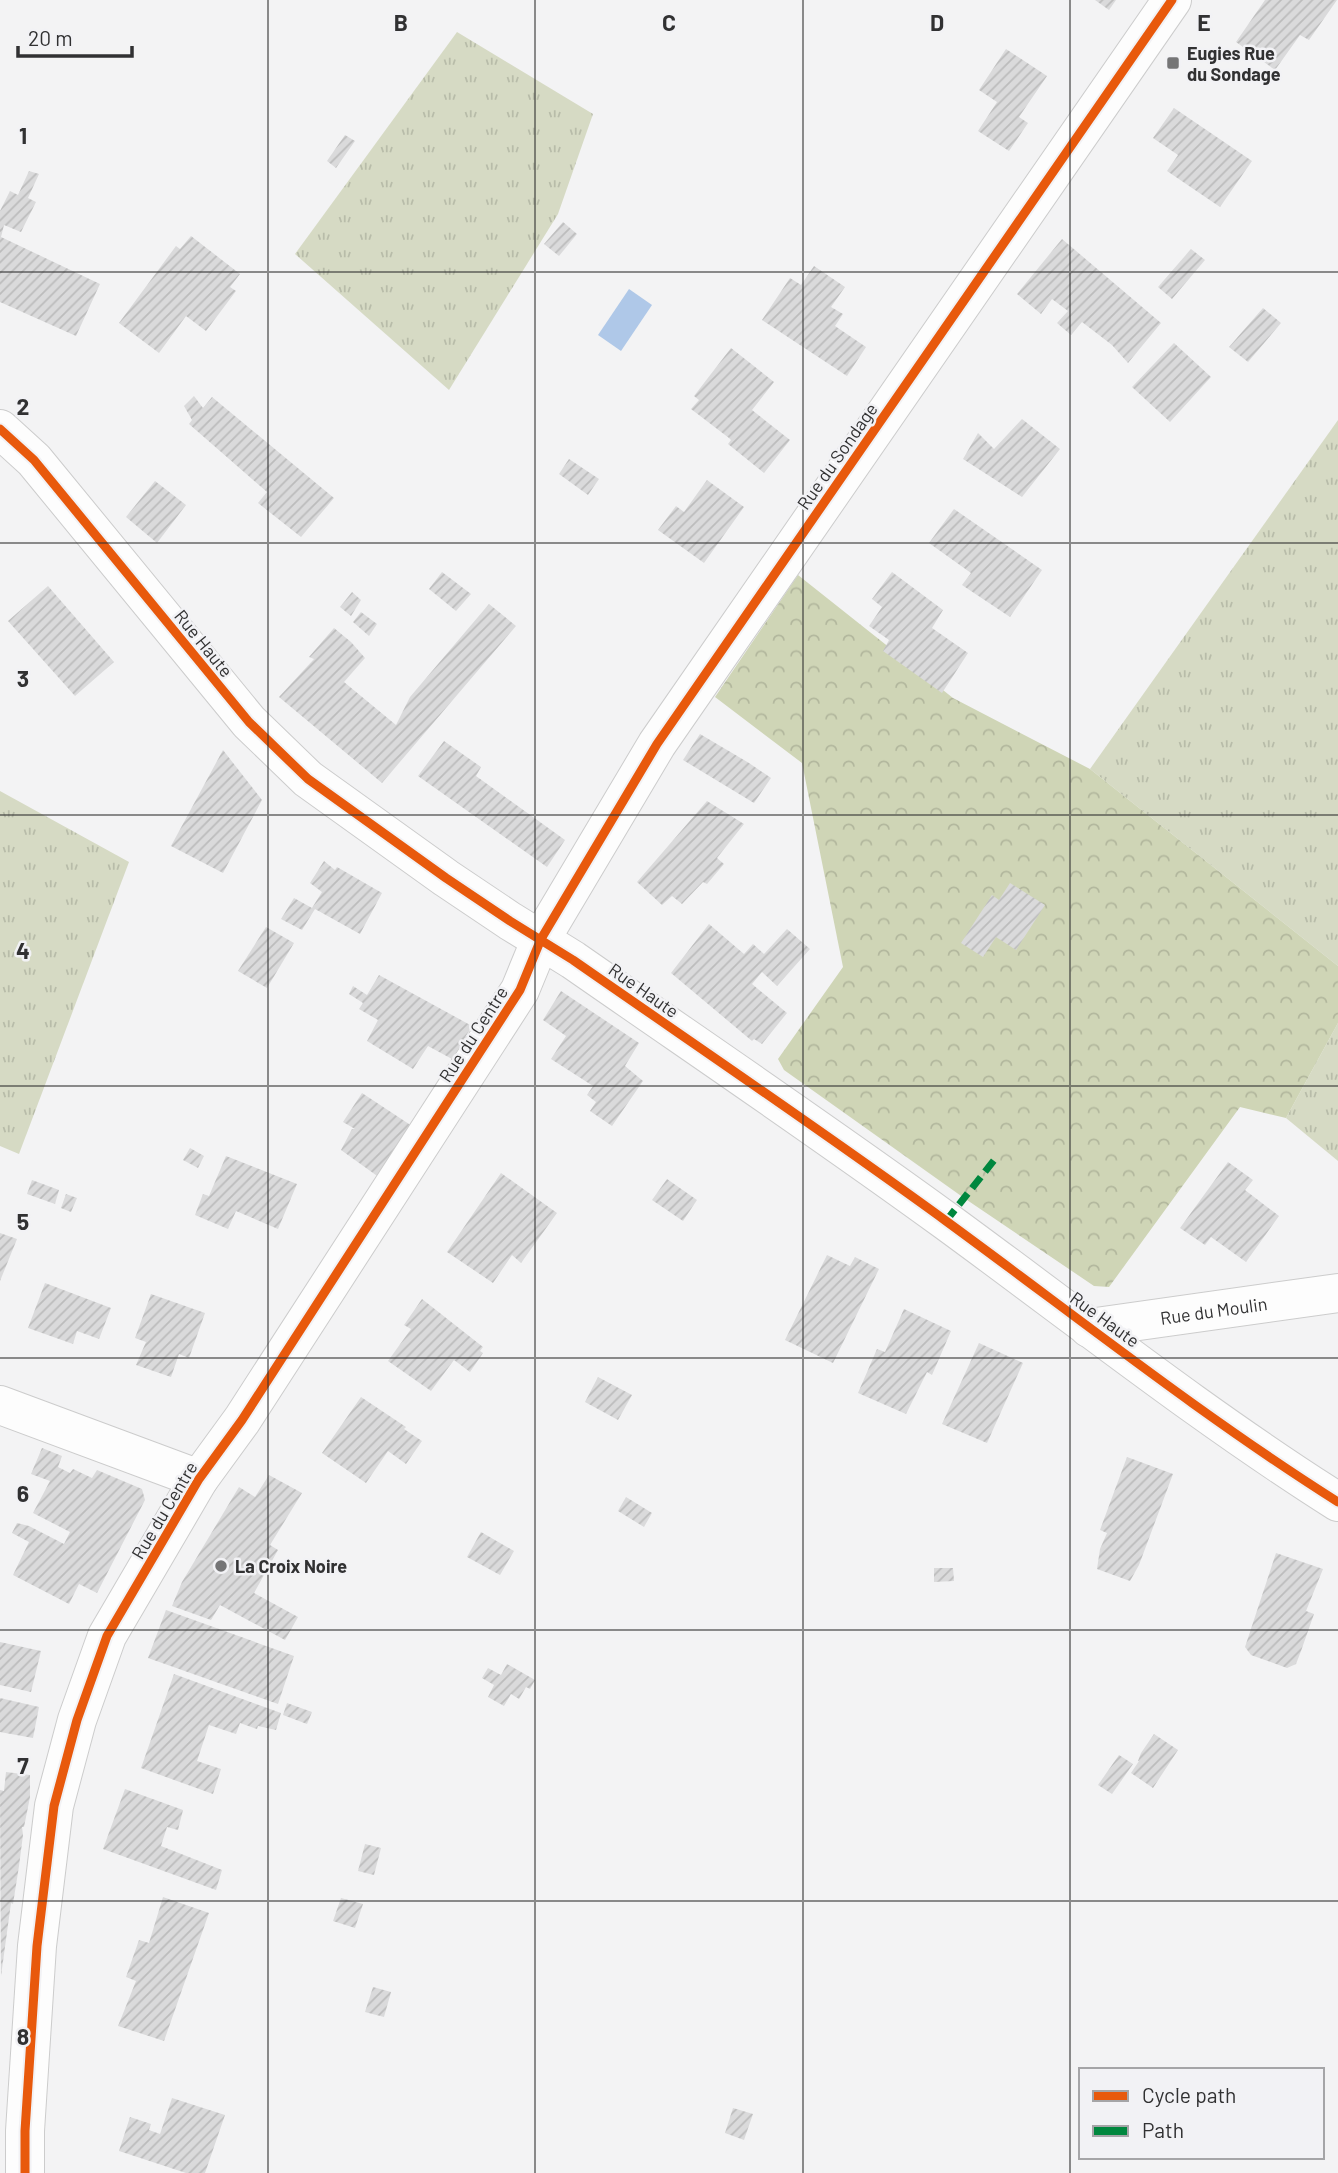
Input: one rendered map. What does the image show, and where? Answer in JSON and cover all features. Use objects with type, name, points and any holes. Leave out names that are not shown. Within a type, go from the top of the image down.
[{"type":"street","name":"Rue du Sondage","points":[[541,939],[657,744],[1172,0]]},
{"type":"street","name":"Rue Haute","points":[[0,429],[34,460],[249,722],[324,791],[446,878],[573,960],[946,1221],[1089,1328],[1290,1472],[1338,1502]]},
{"type":"street","name":"Rue du Centre","points":[[25,2173],[12,2132],[54,1807],[77,1720],[107,1636],[199,1479],[242,1420],[520,990],[541,939]]},
{"type":"street","name":"Rue du Moulin","points":[[1089,1328],[1338,1293]]},
{"type":"street","points":[[0,1405],[199,1479]]},
{"type":"green space","points":[[457,32],[593,114],[558,214],[449,390],[295,254]]},
{"type":"green space","points":[[1338,420],[1338,966],[1090,769]]},
{"type":"green space","points":[[798,575],[953,698],[1090,769],[1338,966],[1338,1023],[1286,1118],[1240,1107],[1109,1287],[1094,1286],[964,1198],[784,1070],[778,1059],[843,967],[802,763],[715,697]]},
{"type":"green space","points":[[0,791],[129,862],[19,1154],[0,1146]]},
{"type":"green space","points":[[1338,1023],[1338,1161],[1286,1118]]},
{"type":"water","points":[[629,289],[652,305],[621,351],[598,335]]},
{"type":"building","points":[[1095,0],[1116,0],[1109,10]]},
{"type":"building","points":[[1265,0],[1337,0],[1309,40],[1300,35],[1275,70],[1236,42]]},
{"type":"building","points":[[1006,49],[1047,76],[1019,117],[1028,123],[1009,151],[978,131],[997,102],[979,90]]},
{"type":"building","points":[[1174,108],[1252,161],[1220,207],[1167,171],[1178,155],[1153,138]]},
{"type":"building","points":[[345,135],[355,141],[336,168],[327,161]]},
{"type":"building","points":[[29,171],[39,174],[28,198],[36,202],[21,232],[4,225],[1,237],[100,284],[76,336],[0,302],[0,211],[10,191],[18,195]]},
{"type":"building","points":[[563,222],[577,234],[559,256],[544,244]]},
{"type":"building","points":[[191,236],[240,274],[230,287],[236,291],[206,331],[186,316],[159,353],[119,323],[176,246],[180,249]]},
{"type":"building","points":[[1062,239],[1161,323],[1128,363],[1112,345],[1082,322],[1071,335],[1057,323],[1068,311],[1052,299],[1041,314],[1017,294]]},
{"type":"building","points":[[1191,249],[1205,260],[1172,299],[1158,287]]},
{"type":"building","points":[[814,266],[845,287],[831,307],[843,314],[835,326],[866,347],[847,376],[762,320],[790,278],[801,285]]},
{"type":"building","points":[[1263,308],[1281,323],[1248,362],[1229,347]]},
{"type":"building","points":[[1174,343],[1211,377],[1170,422],[1132,387]]},
{"type":"building","points":[[731,348],[774,382],[752,410],[790,440],[764,473],[728,444],[731,440],[729,438],[691,409],[699,400],[694,396]]},
{"type":"building","points":[[194,396],[203,408],[212,397],[334,498],[301,537],[258,503],[267,492],[189,424],[192,420],[184,406]]},
{"type":"building","points":[[1022,419],[1060,449],[1022,497],[963,459],[978,433],[994,449]]},
{"type":"building","points":[[569,459],[599,479],[588,495],[559,474]]},
{"type":"building","points":[[707,480],[744,507],[704,563],[658,530],[676,506],[684,512]]},
{"type":"building","points":[[155,481],[186,505],[157,543],[126,517]]},
{"type":"building","points":[[954,509],[1042,570],[1010,617],[962,585],[971,573],[929,543]]},
{"type":"building","points":[[442,572],[471,594],[456,611],[429,589]]},
{"type":"building","points":[[892,572],[943,610],[932,628],[968,653],[942,693],[883,651],[889,640],[869,626],[882,607],[872,599]]},
{"type":"building","points":[[48,586],[114,662],[75,696],[8,621]]},
{"type":"building","points":[[352,592],[361,600],[351,616],[340,607]]},
{"type":"building","points":[[489,604],[516,626],[382,783],[279,697],[314,659],[309,657],[334,628],[365,658],[344,682],[396,725],[410,697]]},
{"type":"building","points":[[361,612],[377,624],[369,636],[353,622]]},
{"type":"building","points":[[700,734],[771,778],[754,803],[683,760]]},
{"type":"building","points":[[444,741],[481,767],[476,776],[565,840],[547,867],[418,776]]},
{"type":"building","points":[[223,750],[262,800],[223,873],[171,846]]},
{"type":"building","points":[[707,801],[744,824],[717,858],[724,864],[707,884],[703,882],[682,904],[672,896],[662,905],[637,882]]},
{"type":"building","points":[[324,861],[335,870],[337,867],[382,893],[360,934],[315,909],[302,930],[281,919],[294,898],[312,908],[322,892],[310,883]]},
{"type":"building","points":[[1010,883],[1045,905],[1016,950],[996,937],[983,957],[961,943],[992,895],[999,900]]},
{"type":"building","points":[[709,924],[744,954],[753,944],[764,954],[787,929],[810,949],[777,986],[762,972],[752,984],[787,1013],[762,1044],[754,1039],[752,1041],[671,973]]},
{"type":"building","points":[[266,927],[294,943],[267,988],[238,971]]},
{"type":"building","points":[[379,975],[472,1026],[452,1059],[428,1046],[413,1069],[367,1041],[378,1020],[359,1009],[363,1003],[349,994],[353,986],[367,995]]},
{"type":"building","points":[[561,991],[639,1043],[625,1066],[643,1081],[612,1126],[590,1111],[596,1102],[587,1095],[593,1086],[551,1059],[566,1036],[543,1020]]},
{"type":"building","points":[[362,1093],[412,1126],[380,1178],[341,1150],[352,1129],[355,1129],[343,1122]]},
{"type":"building","points":[[190,1148],[204,1156],[198,1168],[183,1160]]},
{"type":"building","points":[[226,1156],[297,1184],[278,1229],[236,1211],[228,1229],[195,1215],[203,1194],[209,1196]]},
{"type":"building","points":[[1228,1162],[1253,1180],[1245,1190],[1279,1216],[1246,1262],[1211,1237],[1205,1245],[1180,1228]]},
{"type":"building","points":[[501,1173],[557,1213],[521,1263],[512,1255],[493,1283],[447,1252]]},
{"type":"building","points":[[667,1179],[697,1200],[683,1221],[652,1200]]},
{"type":"building","points":[[32,1180],[59,1190],[55,1204],[27,1194]]},
{"type":"building","points":[[66,1194],[77,1198],[71,1212],[61,1208]]},
{"type":"building","points":[[0,1233],[17,1239],[0,1281]]},
{"type":"building","points":[[827,1255],[850,1266],[855,1257],[879,1269],[833,1363],[785,1340]]},
{"type":"building","points":[[45,1283],[111,1308],[99,1339],[77,1331],[73,1344],[28,1328]]},
{"type":"building","points":[[151,1294],[205,1313],[189,1358],[179,1354],[171,1377],[136,1365],[146,1342],[135,1338]]},
{"type":"building","points":[[422,1299],[483,1347],[480,1351],[483,1353],[470,1372],[454,1360],[431,1391],[388,1361],[411,1329],[404,1325]]},
{"type":"building","points":[[904,1309],[951,1331],[932,1375],[927,1372],[906,1414],[858,1393],[877,1349],[885,1352]]},
{"type":"building","points":[[979,1343],[1023,1363],[987,1443],[942,1424]]},
{"type":"building","points":[[598,1377],[632,1395],[618,1420],[585,1402]]},
{"type":"building","points":[[361,1397],[422,1441],[406,1464],[388,1451],[366,1483],[322,1453]]},
{"type":"building","points":[[42,1448],[62,1456],[58,1467],[70,1473],[73,1469],[92,1478],[97,1470],[142,1489],[145,1500],[97,1593],[79,1584],[69,1604],[13,1575],[29,1542],[12,1533],[17,1523],[29,1526],[64,1544],[70,1532],[33,1513],[50,1481],[31,1474]]},
{"type":"building","points":[[1127,1457],[1173,1474],[1139,1565],[1130,1581],[1097,1569],[1100,1549],[1107,1533],[1100,1530]]},
{"type":"building","points":[[269,1475],[302,1493],[270,1545],[278,1550],[254,1593],[298,1617],[285,1640],[220,1605],[211,1620],[172,1606],[182,1582],[239,1487],[255,1497]]},
{"type":"building","points":[[626,1497],[652,1513],[644,1527],[618,1511]]},
{"type":"building","points":[[481,1532],[514,1551],[500,1575],[467,1557]]},
{"type":"building","points":[[1276,1553],[1323,1569],[1306,1611],[1314,1614],[1301,1651],[1296,1664],[1287,1668],[1251,1655],[1245,1647]]},
{"type":"building","points":[[934,1568],[953,1568],[954,1581],[934,1582]]},
{"type":"building","points":[[166,1610],[294,1656],[278,1704],[148,1658]]},
{"type":"building","points":[[0,1642],[41,1651],[31,1692],[0,1685]]},
{"type":"building","points":[[507,1664],[535,1680],[530,1689],[526,1687],[519,1699],[511,1694],[504,1706],[488,1697],[494,1685],[482,1678],[488,1668],[501,1675]]},
{"type":"building","points":[[174,1674],[281,1713],[276,1730],[258,1726],[257,1729],[240,1723],[236,1734],[209,1725],[197,1761],[221,1769],[213,1794],[141,1768]]},
{"type":"building","points":[[0,1698],[39,1707],[33,1738],[0,1732]]},
{"type":"building","points":[[287,1703],[312,1712],[307,1724],[283,1715]]},
{"type":"building","points":[[1154,1734],[1178,1750],[1153,1788],[1131,1773]]},
{"type":"building","points":[[1119,1755],[1133,1764],[1112,1794],[1098,1785]]},
{"type":"building","points":[[6,1772],[30,1775],[30,1797],[22,1827],[19,1866],[1,1976],[0,1790],[4,1791]]},
{"type":"building","points":[[125,1789],[183,1810],[178,1830],[167,1827],[161,1846],[222,1870],[216,1890],[103,1849]]},
{"type":"building","points":[[365,1844],[381,1848],[374,1875],[358,1871]]},
{"type":"building","points":[[163,1897],[209,1913],[164,2041],[118,2026],[136,1981],[126,1977],[139,1940],[149,1943]]},
{"type":"building","points":[[341,1898],[363,1904],[355,1928],[333,1921]]},
{"type":"building","points":[[373,1987],[391,1992],[384,2017],[365,2012]]},
{"type":"building","points":[[172,2098],[225,2115],[205,2173],[186,2173],[119,2151],[130,2117],[151,2124],[149,2130],[160,2134]]},
{"type":"building","points":[[733,2108],[753,2114],[744,2140],[725,2133]]},
{"type":"marked path","points":[[946,1221],[995,1159]]},
{"type":"cycle path","points":[[25,2173],[25,2131],[37,1946],[54,1806],[77,1720],[107,1636],[199,1479],[242,1420],[520,990],[541,939],[657,744],[1172,0]]},
{"type":"cycle path","points":[[0,429],[34,460],[249,722],[308,779],[446,878],[573,960],[807,1122],[1188,1400],[1338,1502]]},
{"type":"place","name":"Eugies Rue du Sondage","points":[[1173,63]]},
{"type":"place","name":"La Croix Noire","points":[[221,1566]]}]
